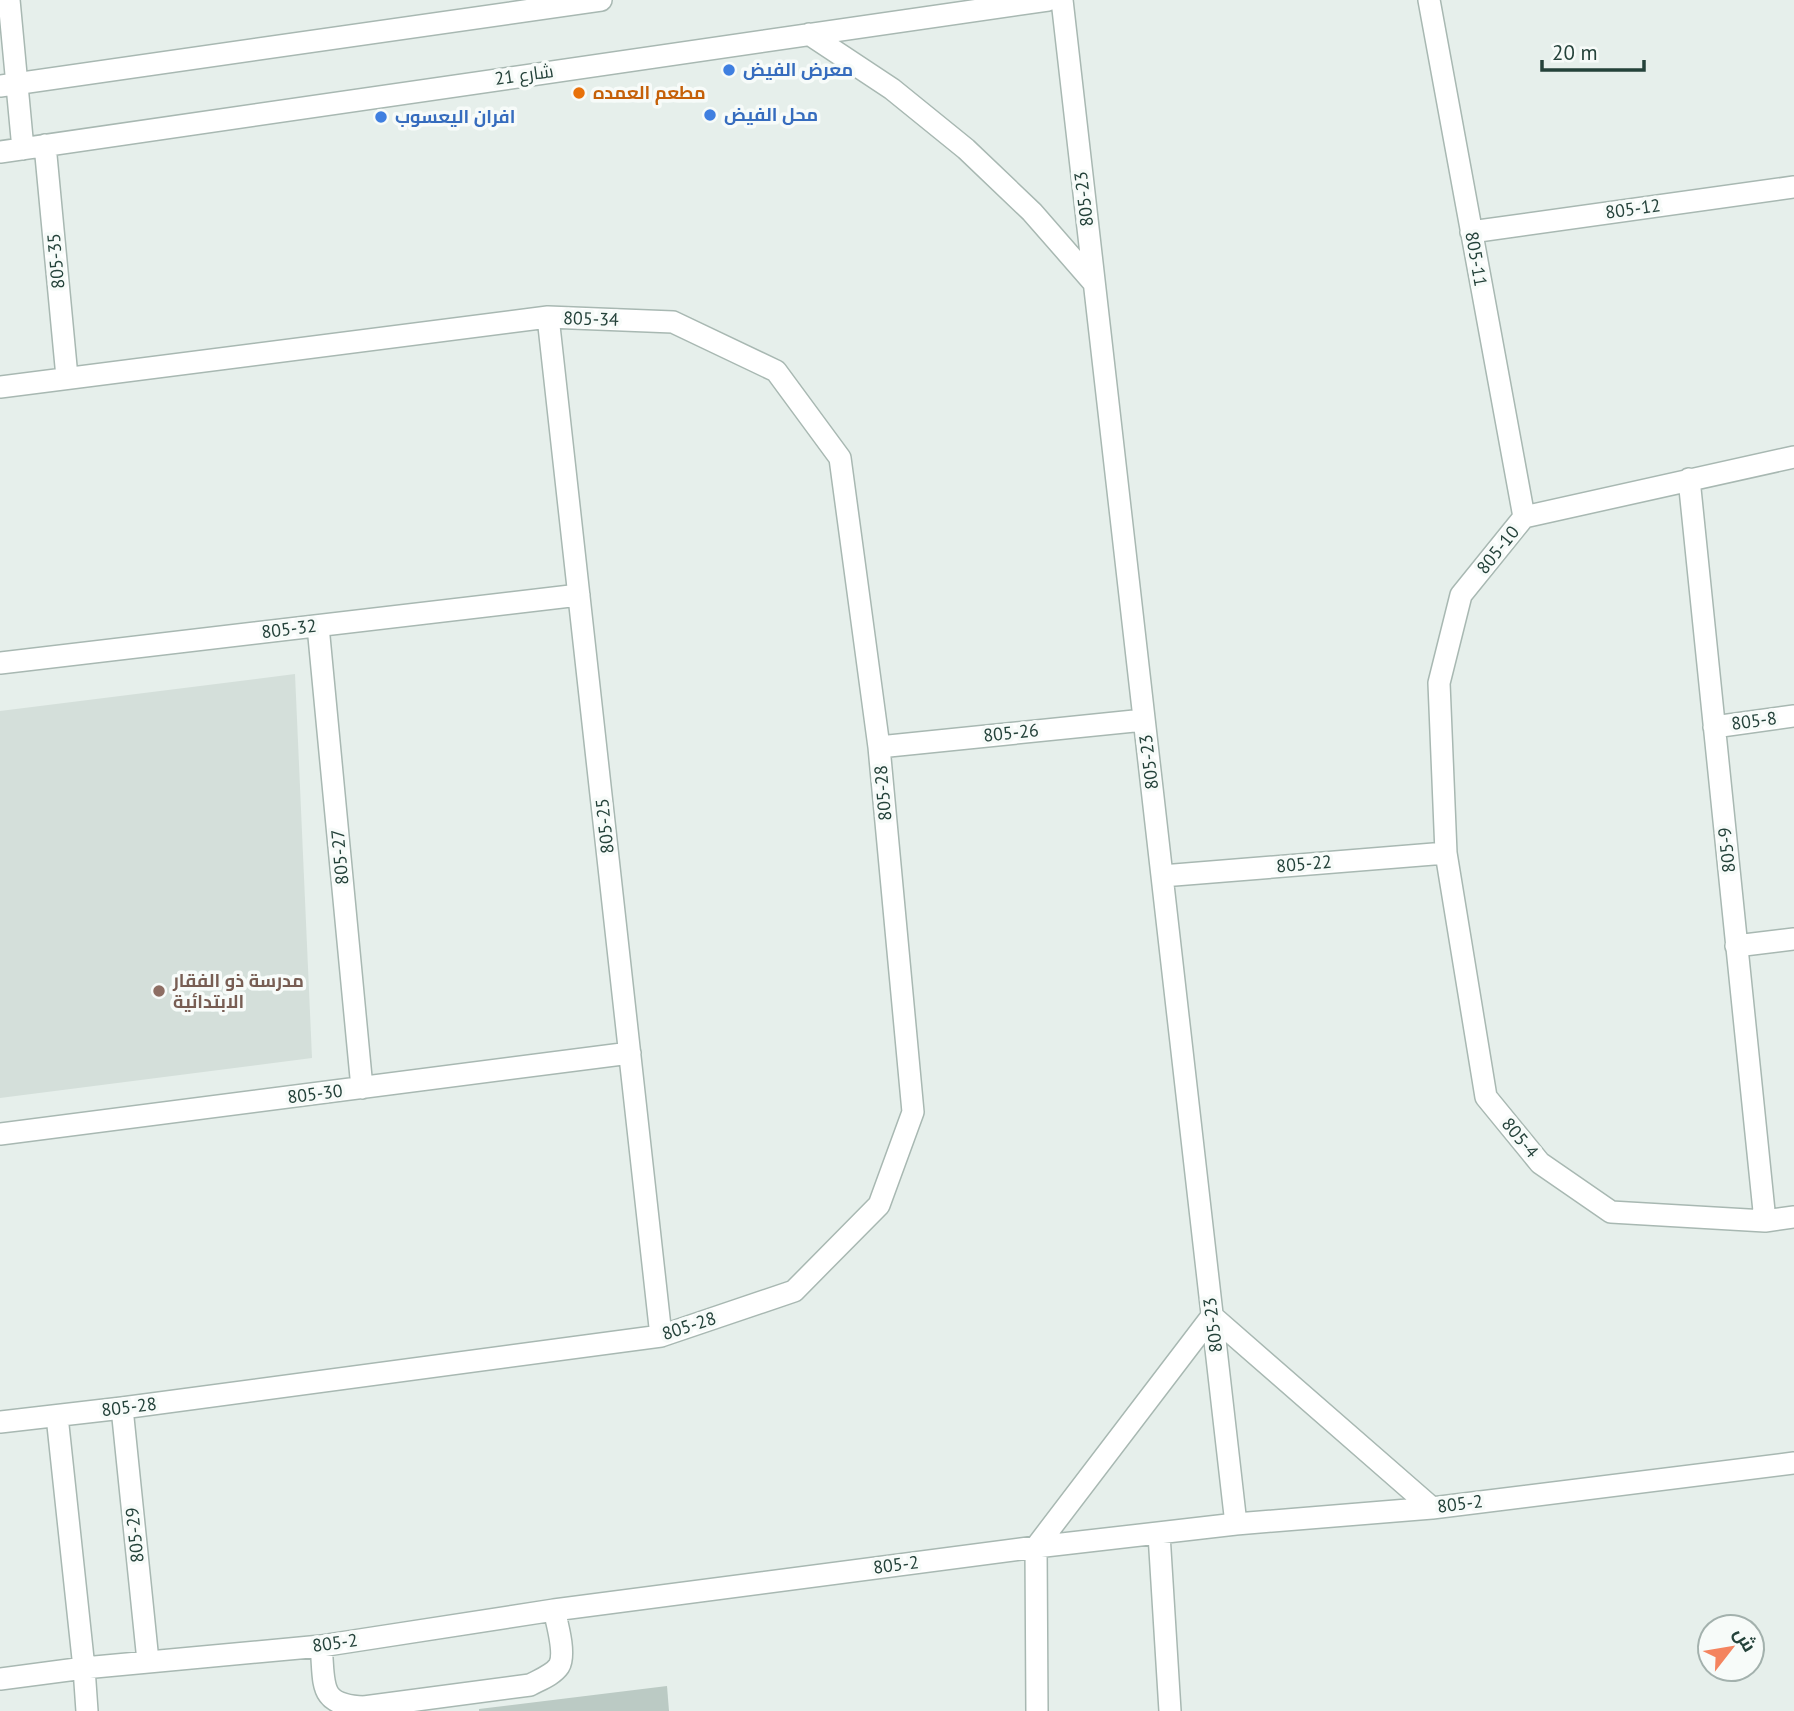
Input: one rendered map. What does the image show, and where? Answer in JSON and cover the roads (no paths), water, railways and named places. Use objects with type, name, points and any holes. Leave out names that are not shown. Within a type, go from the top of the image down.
[{"type":"street","points":[[9,0],[9,85],[23,149]]},
{"type":"street","points":[[9,85],[601,0]]},
{"type":"street","name":"شارع 21","points":[[0,152],[1048,0]]},
{"type":"street","name":"805-23","points":[[1062,0],[1236,1524]]},
{"type":"street","name":"805-11","points":[[1429,0],[1524,517]]},
{"type":"street","points":[[809,34],[892,89],[966,149],[1032,212],[1094,283]]},
{"type":"street","name":"805-35","points":[[45,145],[67,377]]},
{"type":"street","name":"805-12","points":[[1471,232],[1794,187]]},
{"type":"street","name":"805-34","points":[[0,387],[548,317],[673,322],[776,371],[840,458],[879,747]]},
{"type":"street","name":"805-25","points":[[548,317],[661,1336]]},
{"type":"street","name":"805-10","points":[[1446,853],[1439,683],[1461,595],[1524,517],[1794,457]]},
{"type":"street","name":"805-9","points":[[1689,479],[1765,1221]]},
{"type":"street","name":"805-32","points":[[0,663],[579,595]]},
{"type":"street","name":"805-27","points":[[318,626],[362,1088]]},
{"type":"street","name":"805-8","points":[[1714,727],[1794,716]]},
{"type":"street","name":"805-26","points":[[879,747],[1144,720]]},
{"type":"street","name":"805-28","points":[[0,1422],[661,1336],[794,1291],[879,1205],[913,1112],[879,747]]},
{"type":"street","name":"805-22","points":[[1162,876],[1446,853]]},
{"type":"street","name":"805-4","points":[[1446,853],[1486,1097],[1540,1163],[1611,1212],[1765,1221],[1794,1217]]},
{"type":"street","points":[[1736,946],[1794,939]]},
{"type":"street","name":"805-30","points":[[0,1135],[630,1054]]},
{"type":"street","points":[[1037,1711],[1037,1547],[1212,1316],[1432,1508]]},
{"type":"street","name":"805-29","points":[[122,1408],[148,1661]]},
{"type":"street","points":[[57,1416],[87,1711]]},
{"type":"street","name":"805-2","points":[[0,1679],[148,1661],[321,1646],[554,1610],[1037,1547],[1236,1524],[1432,1508],[1794,1463]]},
{"type":"street","points":[[1159,1534],[1170,1711]]},
{"type":"street","points":[[321,1646],[325,1690],[333,1700],[347,1706],[364,1707],[530,1685],[547,1676],[559,1665],[562,1651],[554,1610]]},
{"type":"place","name":"معرض الفيض","points":[[729,70]]},
{"type":"place","name":"مطعم العمده","points":[[579,93]]},
{"type":"place","name":"محل الفيض","points":[[710,115]]},
{"type":"place","name":"افران اليعسوب","points":[[381,117]]},
{"type":"place","name":"مدرسة ذو الفقار الابتدائية","points":[[159,991]]}]
